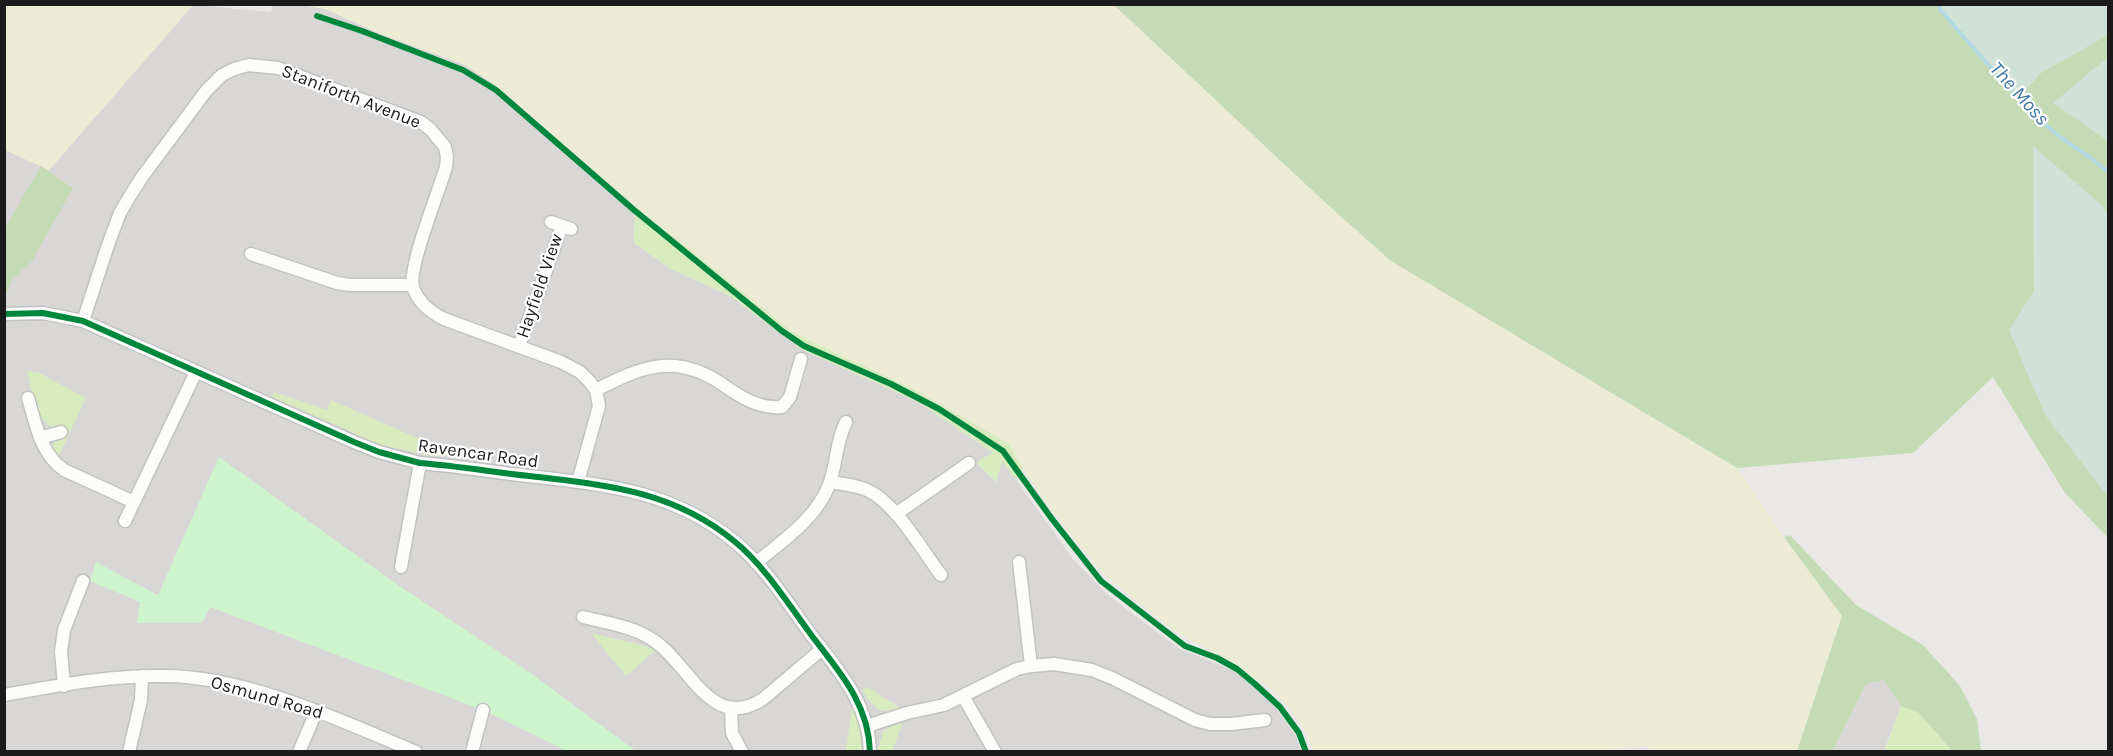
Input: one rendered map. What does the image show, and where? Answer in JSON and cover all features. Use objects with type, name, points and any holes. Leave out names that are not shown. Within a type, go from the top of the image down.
[{"type":"street","name":"Staniforth Avenue","points":[[83,321],[120,213],[142,177],[213,84],[222,75],[249,65],[278,68],[421,122],[445,147],[446,167],[414,266],[413,285]]},
{"type":"street","name":"Hayfield View","points":[[519,346],[561,226]]},
{"type":"street","points":[[251,254],[337,283],[413,285],[417,296],[431,313],[570,365],[596,390],[599,406],[578,482]]},
{"type":"street","name":"Ravencar Road","points":[[4,314],[43,313],[83,321],[379,452],[420,462],[632,490],[677,506],[735,541],[756,563],[845,678],[855,695],[867,726],[870,752]]},
{"type":"street","points":[[596,390],[636,370],[671,365],[716,380],[733,393],[757,404],[773,408],[782,407],[790,397],[801,359]]},
{"type":"street","points":[[125,521],[196,372]]},
{"type":"street","points":[[28,398],[48,456],[64,470],[134,502]]},
{"type":"street","points":[[756,563],[816,509],[824,498],[830,482],[836,446],[846,422]]},
{"type":"street","points":[[40,438],[61,432]]},
{"type":"street","points":[[401,567],[420,462]]},
{"type":"street","points":[[896,514],[969,463]]},
{"type":"street","points":[[830,482],[868,490],[888,504],[934,573]]},
{"type":"street","points":[[1019,562],[1031,666]]},
{"type":"street","points":[[64,686],[61,651],[64,630],[83,581]]},
{"type":"street","points":[[583,617],[624,626],[656,641],[710,699],[731,709],[753,706],[822,649]]},
{"type":"street","points":[[867,726],[907,713],[944,705],[998,677],[1031,666],[1054,664],[1092,670],[1188,717],[1210,724],[1265,720]]},
{"type":"street","name":"Osmund Road","points":[[4,695],[142,676],[165,675],[224,683],[316,712],[416,752]]},
{"type":"street","points":[[129,752],[141,700],[142,676]]},
{"type":"street","points":[[963,696],[995,752]]},
{"type":"street","points":[[731,709],[734,741],[742,752]]},
{"type":"street","points":[[472,752],[472,724],[483,710]]},
{"type":"street","points":[[299,752],[316,712]]},
{"type":"shaded area","points":[[273,4],[325,9],[381,34],[465,65],[494,84],[635,206],[634,243],[671,269],[730,296],[803,350],[920,403],[994,453],[976,463],[996,482],[1002,460],[1074,560],[1107,594],[1178,648],[1234,671],[1248,680],[1276,708],[1296,736],[1301,751],[5,752],[5,150],[49,170],[193,5],[271,12]]},
{"type":"shaded area","points":[[1884,680],[1901,706],[1884,751],[1833,752],[1866,684]]},
{"type":"green space","points":[[5,5],[193,5],[49,170],[5,150]]},
{"type":"green space","points":[[302,5],[1114,5],[1391,261],[1737,468],[1784,537],[1843,616],[1797,751],[1655,752],[1646,746],[1583,752],[1314,751],[1300,722],[1276,692],[1227,659],[1174,631],[1103,574],[1055,515],[1023,469],[1009,444],[919,392],[794,333],[635,206],[494,84],[465,65],[381,34],[325,9]]},
{"type":"green space","points":[[1114,5],[2108,5],[2108,538],[2065,493],[1993,377],[1913,453],[1737,468],[1391,261]]},
{"type":"green space","points":[[1939,5],[2108,5],[2108,35],[2041,73],[2019,97],[1941,11]]},
{"type":"green space","points":[[2108,57],[2108,141],[2053,103]]},
{"type":"green space","points":[[2033,146],[2104,207],[2108,215],[2108,497],[2045,415],[2009,330],[2034,291]]},
{"type":"green space","points":[[41,166],[73,188],[32,261],[12,280],[5,297],[5,228]]},
{"type":"green space","points":[[635,206],[794,333],[919,392],[1009,444],[1023,469],[1016,480],[1002,461],[996,482],[976,462],[993,453],[920,403],[803,350],[730,296],[671,269],[634,243]]},
{"type":"green space","points":[[27,371],[39,373],[86,398],[58,457],[52,446],[54,441],[63,437],[61,428],[53,429],[43,420],[39,420]]},
{"type":"green space","points":[[274,392],[327,410],[331,400],[449,452],[446,456],[428,455],[381,445],[272,397]]},
{"type":"green space","points":[[219,457],[398,585],[529,672],[636,751],[567,751],[483,710],[210,607],[202,623],[137,623],[140,602],[90,581],[96,562],[158,595]]},
{"type":"green space","points":[[1790,535],[1856,605],[1923,645],[1960,686],[1977,719],[1981,751],[1950,751],[1919,713],[1901,706],[1884,680],[1866,684],[1833,751],[1797,751],[1842,616],[1784,537]]},
{"type":"green space","points":[[591,633],[649,647],[656,650],[626,676]]},
{"type":"green space","points":[[867,687],[900,708],[887,711],[877,708],[862,690]]},
{"type":"green space","points":[[1901,706],[1919,713],[1950,751],[1884,752]]},
{"type":"green space","points":[[852,708],[859,725],[862,751],[846,751]]},
{"type":"green space","points":[[903,722],[892,751],[877,751],[884,730]]},
{"type":"waterway","name":"The Moss","points":[[1939,4],[1941,11],[2035,114],[2056,134],[2108,172]]},
{"type":"cycle path","points":[[317,16],[463,70],[496,90],[634,210],[782,331],[804,346],[891,384],[939,409],[1003,451],[1052,519],[1101,581],[1185,646],[1217,658],[1237,669],[1255,684],[1280,707],[1299,733],[1306,752]]},
{"type":"cycle path","points":[[4,314],[43,313],[83,321],[379,452],[420,463],[611,487],[662,500],[686,511],[711,524],[734,541],[776,586],[851,689],[864,719],[870,752]]}]
